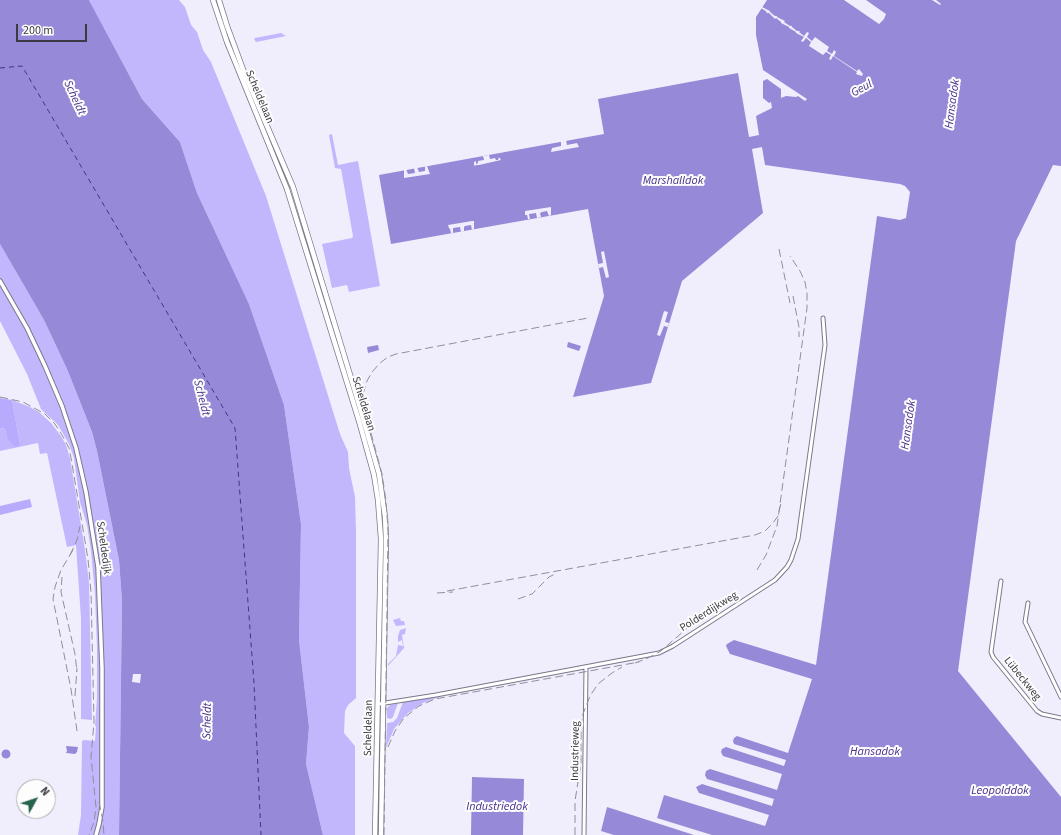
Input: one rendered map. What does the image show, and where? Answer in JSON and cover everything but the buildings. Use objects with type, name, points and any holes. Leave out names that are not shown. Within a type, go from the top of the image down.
[{"type":"main road","name":"Scheldelaan","points":[[213,0],[222,28],[271,141],[339,345],[379,474],[385,517],[386,538],[381,662]]},
{"type":"main road","name":"Scheldelaan","points":[[220,0],[242,73]]},
{"type":"main road","name":"Scheldelaan","points":[[362,420],[378,500],[381,539],[379,615],[381,662],[382,835]]},
{"type":"main road","points":[[379,615],[384,612]]},
{"type":"main road","name":"Scheldelaan","points":[[376,835],[381,704]]},
{"type":"street","name":"Scheldedijk","points":[[0,281],[27,328],[62,406],[76,448],[86,492],[98,567],[102,652],[102,806],[96,835]]},
{"type":"street","name":"Polderdijkweg","points":[[381,704],[660,652],[673,646],[714,621],[775,580],[787,567],[794,553],[798,539],[825,345],[823,318]]},
{"type":"street","name":"Lübeckweg","points":[[1001,581],[991,652],[993,657],[1037,711],[1042,714],[1061,718]]},
{"type":"street","name":"Lübeckweg","points":[[1028,603],[1025,622],[1061,697]]},
{"type":"street","name":"Industrieweg","points":[[584,835],[586,667]]},
{"type":"shaded area","points":[[89,0],[179,0],[185,7],[191,25],[197,32],[203,50],[211,62],[266,196],[340,434],[348,452],[349,468],[355,497],[356,698],[348,705],[345,711],[344,733],[355,746],[355,835],[323,835],[306,764],[309,727],[299,640],[301,524],[284,405],[249,304],[197,193],[180,142],[142,99]]},
{"type":"shaded area","points":[[281,33],[286,36],[256,42],[254,39],[255,38]]},
{"type":"shaded area","points":[[332,134],[338,165],[358,161],[380,286],[349,292],[347,285],[332,288],[322,244],[352,238],[353,236],[341,169],[335,168],[329,135]]},
{"type":"shaded area","points":[[0,244],[44,320],[67,369],[92,432],[119,560],[122,601],[119,835],[78,835],[81,815],[82,742],[83,740],[95,741],[96,726],[97,648],[95,594],[91,551],[87,525],[80,502],[74,458],[69,444],[58,425],[41,409],[27,374],[0,321]]},
{"type":"shaded area","points":[[0,398],[12,400],[20,444],[15,447],[7,438],[5,429],[0,428]]},
{"type":"shaded area","points":[[12,400],[39,412],[51,423],[66,445],[70,458],[89,582],[92,720],[81,719],[81,619],[76,545],[67,547],[47,453],[40,454],[38,443],[0,451],[0,428],[5,429],[7,438],[20,444]]},
{"type":"shaded area","points":[[30,499],[32,507],[0,515],[0,506]]},
{"type":"shaded area","points":[[400,618],[401,621],[404,621],[405,625],[396,626],[393,620]]},
{"type":"shaded area","points":[[406,628],[405,634],[402,635],[404,648],[388,666],[388,664],[396,656],[398,645],[403,646],[402,640],[398,642],[398,636],[400,630]]},
{"type":"shaded area","points":[[445,695],[423,703],[408,713],[394,729],[386,748],[387,723],[393,722],[397,718],[403,702]]},
{"type":"shaded area","points":[[398,703],[393,717],[391,719],[387,718],[387,710],[385,710],[390,705]]},
{"type":"shaded area","points":[[380,710],[380,835],[378,835]]},
{"type":"water","name":"Scheldt","points":[[0,0],[89,0],[142,99],[180,142],[197,193],[249,304],[284,405],[301,524],[299,640],[309,727],[306,764],[323,835],[119,835],[122,601],[119,560],[92,432],[67,369],[44,320],[0,244]]},
{"type":"water","points":[[767,0],[844,0],[879,24],[884,19],[886,14],[866,0],[932,0],[940,5],[941,4],[936,0],[1061,0],[1061,166],[1053,165],[1016,241],[958,671],[1061,797],[1061,835],[712,835],[657,818],[664,795],[765,826],[769,815],[699,793],[696,787],[702,784],[772,806],[774,799],[707,779],[705,775],[706,771],[710,769],[777,790],[782,774],[723,756],[721,752],[722,749],[726,747],[784,766],[786,760],[734,744],[733,741],[737,736],[788,753],[812,679],[730,654],[726,646],[734,640],[816,665],[877,216],[900,220],[906,218],[910,192],[905,186],[900,184],[765,165],[762,147],[752,149],[763,213],[682,281],[651,383],[573,397],[604,296],[588,209],[391,244],[379,175],[604,134],[598,99],[738,73],[749,137],[759,135],[756,116],[772,108],[771,102],[769,103],[763,98],[763,81],[767,79],[781,89],[781,98],[786,96],[798,96],[805,101],[807,99],[763,70],[756,35],[756,17]]},
{"type":"water","points":[[568,342],[581,346],[579,351],[567,347]]},
{"type":"water","points":[[378,345],[379,350],[368,353],[367,347]]},
{"type":"water","points":[[66,746],[78,747],[77,752],[75,754],[66,753]]},
{"type":"water","points":[[6,749],[11,754],[6,759],[1,754]]},
{"type":"water","name":"Industriedok","points":[[472,777],[524,779],[523,835],[471,835]]},
{"type":"water","points":[[607,807],[694,835],[614,835],[601,831]]},
{"type":"pier","points":[[762,7],[785,21],[784,22],[792,26],[797,31],[800,31],[799,32],[804,36],[807,32],[809,33],[807,37],[812,41],[815,37],[829,47],[827,51],[832,54],[834,50],[836,52],[834,56],[857,71],[859,69],[863,74],[862,76],[856,74],[857,72],[833,56],[831,60],[829,59],[831,55],[826,52],[823,55],[809,46],[811,42],[806,38],[803,42],[801,41],[804,37],[781,23],[776,18],[775,19],[769,13],[766,13],[767,12],[761,8]]},
{"type":"pier","points":[[566,140],[567,145],[577,143],[579,147],[551,152],[552,148],[561,146],[561,141]]},
{"type":"pier","points":[[489,155],[490,159],[495,158],[498,160],[499,157],[501,160],[474,165],[474,162],[476,161],[476,164],[478,161],[484,160],[483,156]]},
{"type":"pier","points":[[425,166],[427,166],[430,174],[404,178],[404,170],[406,169],[408,174],[415,173],[414,168],[417,167],[419,172],[425,171]]},
{"type":"pier","points":[[551,207],[551,215],[549,216],[547,211],[540,213],[541,217],[537,218],[536,213],[529,214],[530,219],[528,219],[527,215],[525,215],[525,211]]},
{"type":"pier","points":[[474,221],[474,229],[472,230],[471,225],[465,226],[464,231],[461,232],[460,227],[453,228],[453,233],[451,233],[448,225]]},
{"type":"pier","points":[[604,251],[609,277],[606,278],[603,267],[599,268],[598,264],[603,263],[601,252]]},
{"type":"pier","points":[[664,311],[668,312],[665,322],[669,323],[668,327],[664,326],[660,336],[657,335]]},
{"type":"pier","points":[[133,674],[141,674],[140,683],[132,682]]},
{"type":"ferry route","points":[[0,68],[22,66],[235,428],[254,683],[261,835]]},
{"type":"railway","points":[[779,249],[790,303]]},
{"type":"railway","points":[[757,570],[766,555],[777,526],[807,308],[805,282],[790,256]]},
{"type":"railway","points":[[793,296],[799,327],[799,337]]},
{"type":"railway","points":[[384,835],[388,530],[382,474],[364,407],[363,394],[367,381],[372,372],[380,363],[388,357],[396,354],[588,318]]},
{"type":"railway","points":[[0,397],[23,402],[45,414],[55,424],[69,448],[88,559],[91,592],[94,722],[91,757],[96,807],[94,822],[89,835]]},
{"type":"railway","points":[[447,591],[755,535],[765,531],[773,523],[778,516],[781,503]]},
{"type":"railway","points":[[70,555],[77,540],[80,526]]},
{"type":"railway","points":[[73,550],[61,570],[55,587],[53,599],[71,689],[77,731]]},
{"type":"railway","points":[[518,599],[532,594],[549,577],[557,573]]},
{"type":"railway","points":[[62,577],[61,592],[75,654],[77,672]]},
{"type":"railway","points":[[437,593],[453,592]]},
{"type":"railway","points":[[635,663],[661,651],[710,608]]},
{"type":"railway","points":[[388,747],[395,731],[404,718],[419,706],[435,699],[639,662]]},
{"type":"railway","points":[[575,835],[575,801],[581,763],[581,723],[583,714],[590,696],[598,684],[622,667]]},
{"type":"railway","points":[[75,696],[77,668]]},
{"type":"railway","points":[[99,802],[104,835]]},
{"type":"water label","name":"Geul","points":[[862,89]]},
{"type":"water label","name":"Hansadok","points":[[953,104]]},
{"type":"water label","name":"Marshalldok","points":[[673,181]]},
{"type":"water label","name":"Hansadok","points":[[909,425]]},
{"type":"water label","name":"Hansadok","points":[[875,752]]},
{"type":"water label","name":"Leopolddok","points":[[1000,791]]}]
